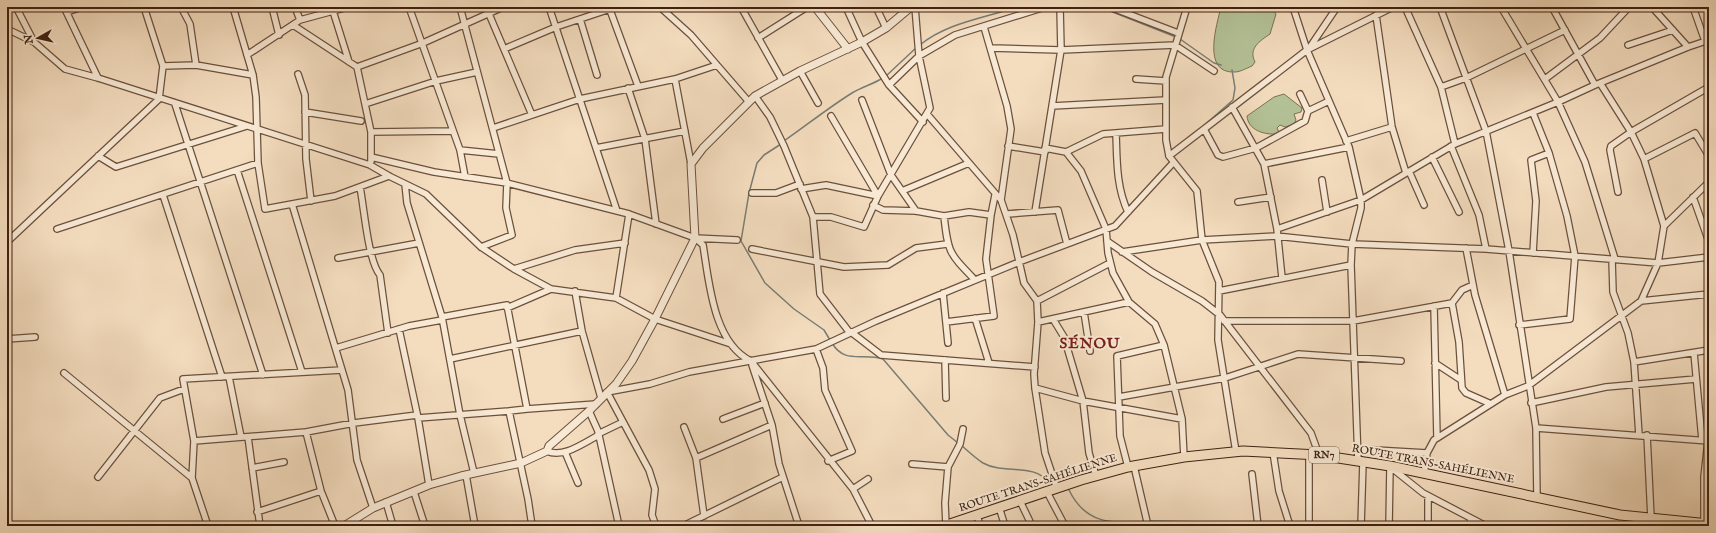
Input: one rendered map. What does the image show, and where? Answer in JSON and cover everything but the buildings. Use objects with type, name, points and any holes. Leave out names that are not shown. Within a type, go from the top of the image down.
[{"type":"highway","name":"ROUTE TRANS-SAHÉLIENNE","points":[[945,526],[1020,500],[1096,476],[1131,467],[1184,457],[1236,452],[1309,454],[1361,461],[1620,514],[1695,524],[1707,524]]},
{"type":"street","points":[[16,7],[34,42]]},
{"type":"street","points":[[82,7],[66,10],[98,78]]},
{"type":"street","points":[[7,242],[159,99],[163,66],[144,7]]},
{"type":"street","points":[[182,7],[190,24],[196,65]]},
{"type":"street","points":[[233,7],[253,75],[258,163],[265,210],[335,196],[390,176]]},
{"type":"street","points":[[272,7],[279,35]]},
{"type":"street","points":[[295,7],[300,20]]},
{"type":"street","points":[[247,54],[279,35],[300,20],[348,7]]},
{"type":"street","points":[[410,7],[460,150],[465,177]]},
{"type":"street","points":[[460,7],[507,183],[506,208],[512,237],[481,247]]},
{"type":"street","points":[[293,25],[357,66],[423,43],[503,7]]},
{"type":"street","points":[[549,7],[617,211]]},
{"type":"street","points":[[741,7],[782,80]]},
{"type":"street","points":[[758,38],[808,7]]},
{"type":"street","points":[[815,7],[848,49]]},
{"type":"street","points":[[846,7],[862,42],[889,85],[923,122]]},
{"type":"street","points":[[876,7],[886,28]]},
{"type":"street","points":[[691,164],[703,148],[755,96],[782,80],[862,42],[886,28],[903,10],[912,7]]},
{"type":"street","points":[[813,217],[831,217],[864,226],[878,196],[930,108],[919,56],[915,7]]},
{"type":"street","points":[[889,85],[919,56],[955,35],[1045,7]]},
{"type":"street","points":[[1035,212],[1061,50],[1060,7]]},
{"type":"street","points":[[1112,7],[1178,33]]},
{"type":"street","points":[[1294,7],[1307,50],[1349,147],[1361,200],[1361,208],[1352,244],[1351,264],[1358,449],[1361,461],[1360,526]]},
{"type":"street","points":[[1307,50],[1337,7]]},
{"type":"street","points":[[1169,156],[1307,50],[1393,7]]},
{"type":"street","points":[[1405,7],[1441,87],[1453,145],[1480,216],[1486,249]]},
{"type":"street","points":[[1440,7],[1486,132],[1509,250],[1528,386],[1536,428],[1537,498]]},
{"type":"street","points":[[1502,7],[1558,102],[1585,162],[1613,259],[1613,292],[1628,333],[1634,362],[1637,386],[1639,435]]},
{"type":"street","points":[[1424,474],[1427,452],[1437,438],[1505,395],[1528,386],[1641,301],[1658,263],[1664,226],[1644,159],[1631,132],[1598,84],[1552,7]]},
{"type":"street","points":[[1545,79],[1600,38],[1629,7]]},
{"type":"street","points":[[1652,7],[1688,47]]},
{"type":"street","points":[[1277,229],[1361,200],[1453,145],[1707,40],[1693,7]]},
{"type":"street","points":[[504,49],[556,27],[613,8],[638,86]]},
{"type":"street","points":[[662,8],[691,35],[749,102]]},
{"type":"street","points":[[1185,8],[1166,80],[1166,129],[1169,156],[1197,191],[1202,240],[1219,282],[1220,315],[1218,340],[1236,452]]},
{"type":"street","points":[[333,11],[349,62]]},
{"type":"street","points":[[488,14],[532,115]]},
{"type":"street","points":[[1376,15],[1392,127],[1408,172],[1424,205]]},
{"type":"street","points":[[580,19],[597,75]]},
{"type":"street","points":[[984,27],[1007,106],[1011,129],[1001,200]]},
{"type":"street","points":[[7,29],[34,42],[64,69],[98,78],[159,99],[370,164],[426,194],[481,247],[514,269],[551,289],[575,291],[616,298],[655,319],[731,344]]},
{"type":"street","points":[[1441,87],[1466,78],[1565,30]]},
{"type":"street","points":[[1628,45],[1673,30]]},
{"type":"street","points":[[990,48],[1061,50],[1175,45],[1214,71]]},
{"type":"street","points":[[493,128],[580,99],[675,79],[717,64]]},
{"type":"street","points":[[163,66],[196,65],[253,75]]},
{"type":"street","points":[[357,66],[371,132],[370,164]]},
{"type":"street","points":[[800,71],[818,103]]},
{"type":"street","points":[[365,104],[436,81],[477,72]]},
{"type":"street","points":[[298,74],[305,95],[305,144],[311,201]]},
{"type":"street","points":[[547,452],[549,446],[554,441],[599,401],[632,361],[655,319],[695,238],[691,164],[675,79]]},
{"type":"street","points":[[1136,79],[1166,80]]},
{"type":"street","points":[[1618,192],[1610,150],[1616,142],[1709,87]]},
{"type":"street","points":[[628,88],[645,139],[656,224]]},
{"type":"street","points":[[1204,129],[1220,157],[1256,148],[1305,121],[1308,111],[1300,94]]},
{"type":"street","points":[[755,96],[770,117],[813,217],[820,294],[851,332],[881,355],[1035,367]]},
{"type":"street","points":[[862,100],[891,175],[916,212]]},
{"type":"street","points":[[1052,106],[1166,100]]},
{"type":"street","points":[[1308,111],[1329,101]]},
{"type":"street","points":[[175,104],[263,375]]},
{"type":"street","points":[[1232,107],[1264,164],[1277,229],[1276,236],[1282,278]]},
{"type":"street","points":[[305,112],[361,121]]},
{"type":"street","points":[[1519,325],[1570,319],[1575,256],[1567,216],[1549,153],[1533,113]]},
{"type":"street","points":[[927,114],[995,195],[1001,200],[1007,214],[1024,283],[1037,301],[1038,322],[1035,388],[1045,453],[1057,489]]},
{"type":"street","points":[[831,116],[878,196]]},
{"type":"street","points":[[98,156],[116,167],[247,126]]},
{"type":"street","points":[[1346,141],[1392,127]]},
{"type":"street","points":[[1008,146],[1066,152],[1103,134],[1166,129]]},
{"type":"street","points":[[371,132],[453,131]]},
{"type":"street","points":[[596,148],[685,131]]},
{"type":"street","points":[[1116,133],[1118,175],[1122,200],[1128,212]]},
{"type":"street","points":[[1644,159],[1695,133],[1709,156]]},
{"type":"street","points":[[1264,164],[1349,147]]},
{"type":"street","points":[[460,150],[499,154]]},
{"type":"street","points":[[1066,152],[1081,172],[1106,229],[1110,263],[1113,273],[1129,302],[1155,324],[1164,345],[1182,419],[1184,457]]},
{"type":"street","points":[[1533,252],[1536,201],[1531,160],[1549,153]]},
{"type":"street","points":[[371,157],[434,172],[507,183],[629,214],[695,238],[737,240]]},
{"type":"street","points":[[1432,158],[1459,212]]},
{"type":"street","points":[[607,392],[650,384],[689,372],[816,349],[826,343],[943,293],[1019,262],[1115,226],[1173,162]]},
{"type":"street","points":[[56,229],[258,163]]},
{"type":"street","points":[[902,191],[969,163]]},
{"type":"street","points":[[237,170],[302,372]]},
{"type":"street","points":[[1322,180],[1327,212]]},
{"type":"street","points":[[1664,226],[1709,182]]},
{"type":"street","points":[[405,184],[407,203],[442,319],[460,415],[474,473]]},
{"type":"street","points":[[752,193],[776,193],[800,186],[826,185],[878,196]]},
{"type":"street","points":[[360,187],[376,270],[380,275],[388,333]]},
{"type":"street","points":[[163,195],[222,377]]},
{"type":"street","points":[[946,322],[994,316],[987,275],[986,259],[995,195]]},
{"type":"street","points":[[1238,202],[1271,197]]},
{"type":"street","points":[[1693,197],[1709,242]]},
{"type":"street","points":[[292,204],[348,390],[354,423],[357,460],[373,508]]},
{"type":"street","points":[[873,205],[883,210],[916,212],[944,216],[969,212],[991,215]]},
{"type":"street","points":[[1007,214],[1058,210],[1067,244]]},
{"type":"street","points":[[616,298],[629,214]]},
{"type":"street","points":[[944,216],[947,244],[952,256],[975,280]]},
{"type":"street","points":[[1122,252],[1202,240],[1276,236],[1352,244],[1509,250],[1658,263],[1709,257]]},
{"type":"street","points":[[695,238],[703,245],[712,297],[718,321],[731,344],[743,357],[751,361],[828,461],[853,489],[872,526]]},
{"type":"street","points":[[1107,241],[1152,272],[1202,301],[1220,315],[1311,433],[1319,455]]},
{"type":"street","points":[[338,258],[419,243]]},
{"type":"street","points":[[514,269],[575,250],[625,244]]},
{"type":"street","points":[[752,249],[844,267],[888,265],[916,248],[947,244]]},
{"type":"street","points":[[1466,248],[1474,285],[1505,395]]},
{"type":"street","points":[[1037,301],[1110,263]]},
{"type":"street","points":[[1219,291],[1351,264]]},
{"type":"street","points":[[1224,321],[1353,321],[1452,303],[1462,290],[1474,285]]},
{"type":"street","points":[[507,308],[551,289]]},
{"type":"street","points":[[575,291],[582,331],[599,401]]},
{"type":"street","points":[[943,293],[948,343]]},
{"type":"street","points":[[1641,301],[1709,294],[1709,302]]},
{"type":"street","points":[[1038,322],[1129,302]]},
{"type":"street","points":[[1452,303],[1459,342],[1462,388],[1466,393],[1491,404]]},
{"type":"street","points":[[336,348],[399,329],[507,305],[527,409]]},
{"type":"street","points":[[1434,306],[1437,438]]},
{"type":"street","points":[[1084,312],[1090,351]]},
{"type":"street","points":[[975,318],[988,363]]},
{"type":"street","points":[[1053,319],[1064,337],[1083,401],[1089,453],[1096,476]]},
{"type":"street","points":[[399,329],[429,485]]},
{"type":"street","points":[[450,359],[582,331]]},
{"type":"street","points":[[7,339],[35,337]]},
{"type":"street","points":[[1148,526],[1131,467],[1120,436],[1117,356],[1164,345]]},
{"type":"street","points":[[816,349],[823,368],[825,390],[852,451],[828,461]]},
{"type":"street","points":[[1634,362],[1709,350]]},
{"type":"street","points":[[1694,353],[1696,379],[1706,440],[1704,477],[1707,524]]},
{"type":"street","points":[[1119,397],[1225,378],[1298,354],[1401,361]]},
{"type":"street","points":[[945,360],[946,398]]},
{"type":"street","points":[[751,361],[772,425],[783,476],[799,526]]},
{"type":"street","points":[[1435,363],[1462,380]]},
{"type":"street","points":[[208,526],[192,478],[194,441],[183,379],[342,370]]},
{"type":"street","points":[[64,373],[192,478]]},
{"type":"street","points":[[229,376],[241,437]]},
{"type":"street","points":[[1531,403],[1606,387],[1637,386],[1696,379]]},
{"type":"street","points":[[98,477],[160,398],[184,388]]},
{"type":"street","points":[[1035,388],[1083,401],[1182,419]]},
{"type":"street","points":[[607,392],[649,470],[655,489],[652,515],[656,526]]},
{"type":"street","points":[[194,441],[306,432],[354,423],[509,411],[599,401]]},
{"type":"street","points":[[723,419],[765,403]]},
{"type":"street","points":[[509,411],[521,463],[532,526]]},
{"type":"street","points":[[589,411],[598,435],[619,526]]},
{"type":"street","points":[[344,526],[373,508],[429,485],[474,473],[521,463],[547,452],[553,454],[565,452],[623,422]]},
{"type":"street","points":[[696,458],[772,425]]},
{"type":"street","points":[[684,427],[696,458],[704,516]]},
{"type":"street","points":[[1536,428],[1706,440]]},
{"type":"street","points":[[945,526],[948,467],[960,444],[963,429]]},
{"type":"street","points":[[306,432],[322,490],[335,526]]},
{"type":"street","points":[[1647,435],[1651,518]]},
{"type":"street","points":[[248,437],[260,526]]},
{"type":"street","points":[[1358,449],[1427,452]]},
{"type":"street","points":[[565,452],[578,483]]},
{"type":"street","points":[[1273,452],[1279,491],[1290,526]]},
{"type":"street","points":[[1308,526],[1309,454]]},
{"type":"street","points":[[252,468],[284,462]]},
{"type":"street","points":[[912,464],[948,467]]},
{"type":"street","points":[[1390,466],[1428,496],[1486,526]]},
{"type":"street","points":[[1389,526],[1390,466]]},
{"type":"street","points":[[1252,474],[1258,526]]},
{"type":"street","points":[[466,475],[474,526]]},
{"type":"street","points":[[683,526],[783,476]]},
{"type":"street","points":[[853,489],[868,479]]},
{"type":"street","points":[[257,512],[322,490]]},
{"type":"street","points":[[414,492],[425,526]]},
{"type":"street","points":[[1047,492],[1065,526]]},
{"type":"street","points":[[1428,496],[1428,526]]},
{"type":"street","points":[[1020,500],[1032,526]]},
{"type":"street","points":[[386,502],[393,526]]},
{"type":"street","points":[[999,507],[1005,526]]},
{"type":"street","points":[[977,515],[980,526]]},
{"type":"street","points":[[1470,518],[1473,526]]},
{"type":"green space","points":[[1221,7],[1271,7],[1276,14],[1270,34],[1259,42],[1254,49],[1253,57],[1255,62],[1252,66],[1235,72],[1224,70],[1218,65],[1214,47]]},
{"type":"green space","points":[[1284,94],[1302,108],[1301,112],[1294,114],[1296,120],[1294,124],[1285,127],[1280,125],[1277,128],[1279,132],[1277,134],[1267,134],[1258,131],[1250,125],[1247,116],[1274,97]]},
{"type":"waterway","points":[[920,45],[942,31],[954,26],[1017,7]]},
{"type":"waterway","points":[[1100,7],[1176,37]]},
{"type":"waterway","points":[[1180,39],[1214,63],[1221,65]]},
{"type":"waterway","points":[[886,76],[917,47]]},
{"type":"waterway","points":[[1200,129],[1233,100],[1235,88],[1232,70]]},
{"type":"waterway","points":[[784,141],[852,93],[883,78]]},
{"type":"waterway","points":[[781,144],[764,155],[757,163],[749,193],[741,241],[765,283],[794,309],[824,330],[830,340]]},
{"type":"waterway","points":[[832,343],[837,350],[849,356],[876,357],[883,359],[948,435],[958,443]]},
{"type":"waterway","points":[[961,445],[983,463],[1000,468],[1035,473],[1043,477],[1049,483]]},
{"type":"waterway","points":[[1069,490],[1083,510],[1101,520],[1111,522],[1146,522]]},
{"type":"waterway","points":[[1149,521],[1212,522],[1227,526]]},
{"type":"district","name":"SÉNOU","points":[[1090,343]]}]
